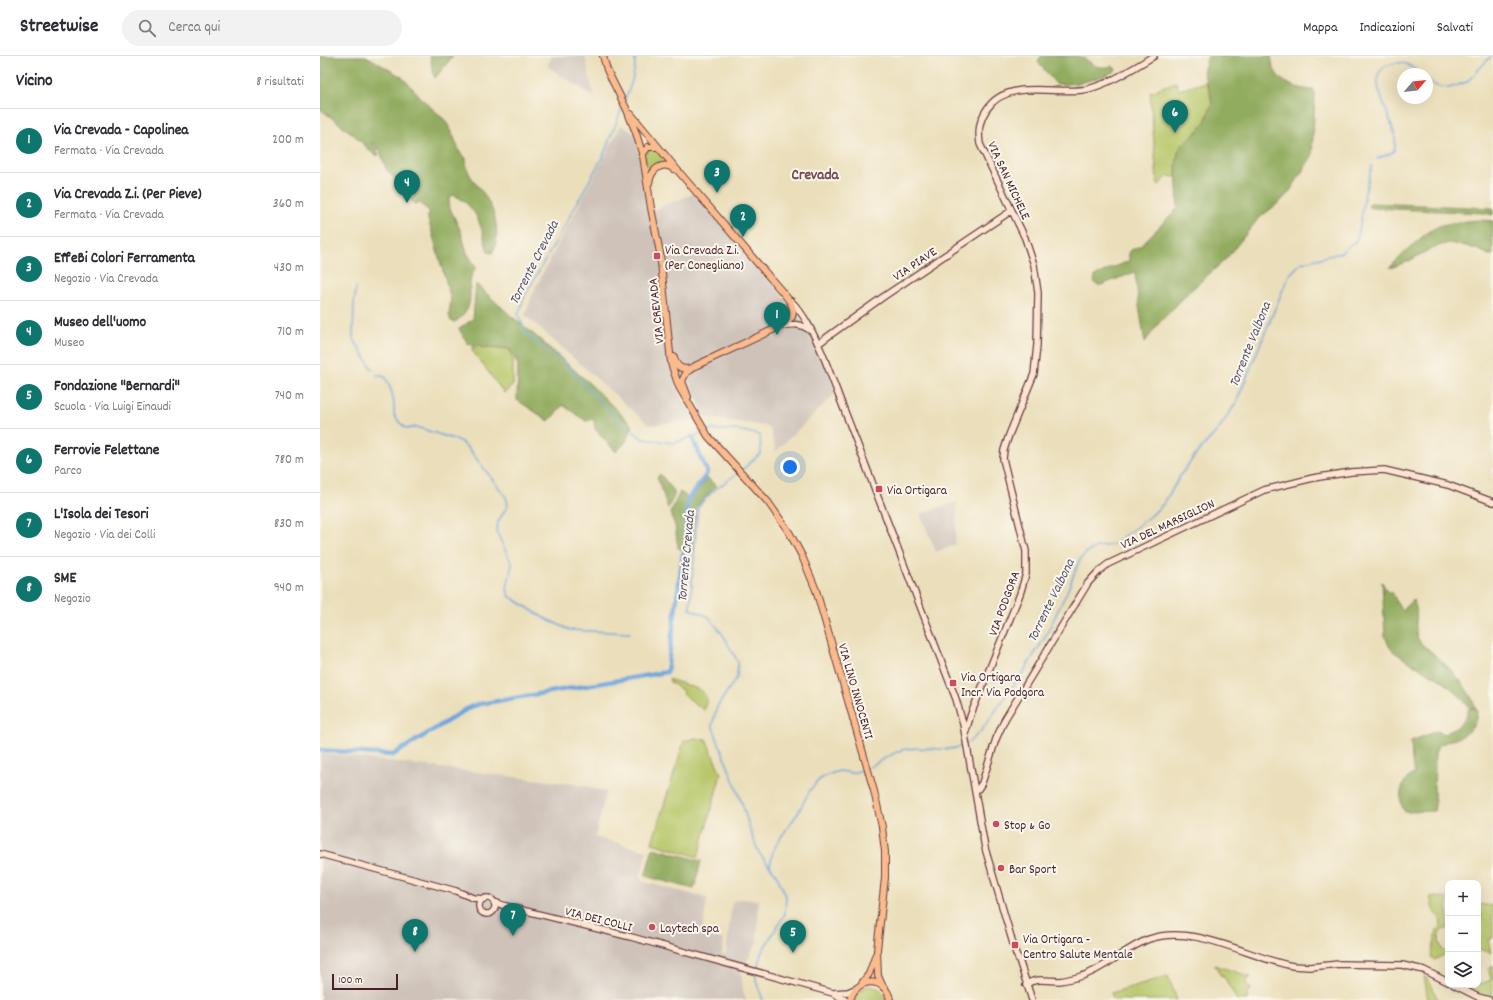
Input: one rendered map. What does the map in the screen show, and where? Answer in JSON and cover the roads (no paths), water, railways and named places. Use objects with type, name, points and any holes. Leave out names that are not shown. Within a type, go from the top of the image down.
[{"type":"main road","name":"VIA CREVADA","points":[[603,56],[607,70],[627,110],[642,155],[660,254],[671,363],[682,393],[694,414],[708,436],[732,463]]},
{"type":"main road","name":"VIA CREVADA","points":[[627,110],[784,294],[792,306],[794,313],[790,320],[781,326],[696,366],[686,373],[682,381],[694,414]]},
{"type":"main road","points":[[642,155],[648,147],[657,147]]},
{"type":"main road","points":[[648,189],[650,176],[656,168],[668,166],[679,172]]},
{"type":"main road","points":[[669,338],[675,362],[678,367],[686,369],[696,366]]},
{"type":"main road","name":"VIA LINO INNOCENTI","points":[[732,463],[768,502],[789,532],[813,580],[870,776],[882,826],[885,852],[885,878],[882,917],[877,950],[869,974],[862,984]]},
{"type":"main road","name":"VIA LINO INNOCENTI","points":[[877,950],[878,976],[890,999]]},
{"type":"main road","points":[[850,1000],[851,994],[862,984],[873,982],[883,987]]},
{"type":"street","name":"VIA SAN MICHELE","points":[[1008,435],[1034,374],[1037,345],[1038,293],[1035,272],[1029,250],[980,144],[979,133],[982,117],[994,101],[1012,93],[1022,90],[1075,91],[1088,89],[1126,72],[1154,56]]},
{"type":"street","name":"VIA PIAVE","points":[[818,344],[1011,211]]},
{"type":"street","name":"VIA CREVADA","points":[[784,294],[800,311],[818,344],[947,675],[961,715]]},
{"type":"street","name":"VIA CREVADA","points":[[781,326],[799,324],[806,328],[814,336]]},
{"type":"street","name":"VIA PIAVE","points":[[814,336],[830,335]]},
{"type":"street","name":"VIA PODGORA","points":[[965,736],[970,715],[1024,585],[1027,566],[1026,551],[1004,466],[1004,450],[1008,435]]},
{"type":"street","name":"VIA DEL MARSIGLION","points":[[975,791],[982,783],[996,739],[1005,719],[1088,583],[1108,564],[1264,490],[1313,478],[1351,472],[1384,470],[1448,486],[1493,502]]},
{"type":"street","points":[[961,715],[974,705]]},
{"type":"street","points":[[961,715],[966,717],[970,715]]},
{"type":"street","points":[[961,715],[988,856],[1016,954],[1032,1000]]},
{"type":"street","name":"VIA DEI COLLI","points":[[320,854],[456,891],[468,896],[484,899],[490,898],[494,902],[512,907],[631,937],[833,993]]},
{"type":"street","name":"VIA DEI COLLI","points":[[468,896],[484,913],[489,914],[494,910],[512,907]]},
{"type":"street","points":[[479,906],[480,902],[484,899]]},
{"type":"street","points":[[494,902],[494,910]]},
{"type":"street","points":[[1023,975],[1038,980],[1060,981],[1085,975],[1141,943],[1156,937],[1173,935],[1194,936],[1293,966],[1310,967],[1339,964],[1402,965],[1424,970],[1445,980]]},
{"type":"street","points":[[1026,985],[1038,980]]},
{"type":"street","points":[[1460,988],[1478,997],[1489,1000]]},
{"type":"street","points":[[833,993],[848,992],[855,989]]},
{"type":"street","points":[[833,993],[845,1000]]},
{"type":"waterway","name":"Torrente Crevada","points":[[625,100],[634,73],[635,56]]},
{"type":"waterway","name":"Torrente Valbona","points":[[1433,84],[1436,86],[1449,88],[1467,82],[1491,56]]},
{"type":"waterway","name":"Torrente Valbona","points":[[1377,159],[1393,152],[1395,142],[1393,130],[1379,90],[1378,79],[1381,70],[1391,64],[1396,63],[1404,63],[1414,68]]},
{"type":"waterway","name":"Torrente Crevada","points":[[623,106],[603,156],[526,293],[518,315],[528,336],[563,362],[615,417],[643,439],[674,443],[704,432]]},
{"type":"waterway","name":"Torrente Valbona","points":[[968,743],[981,731],[1025,669],[1044,639],[1067,592],[1079,561],[1086,553],[1096,547],[1112,545],[1151,516],[1164,503],[1182,473],[1197,453],[1218,430],[1236,403],[1289,275],[1301,263],[1340,253],[1355,242],[1359,232],[1365,193],[1372,166]]},
{"type":"waterway","points":[[356,287],[353,338],[372,369]]},
{"type":"waterway","points":[[377,375],[385,377],[391,391],[394,415],[400,423],[407,429],[416,427],[460,441],[469,449],[506,497],[508,505],[498,522],[496,531],[512,564],[507,589],[509,596],[544,618],[570,630],[630,633]]},
{"type":"waterway","name":"Torrente Crevada","points":[[707,430],[738,430],[760,435],[761,453],[742,470]]},
{"type":"waterway","points":[[685,536],[688,499],[705,477],[707,472],[692,437]]},
{"type":"waterway","name":"Torrente Crevada","points":[[739,472],[711,493],[698,507],[690,609],[709,617],[723,635],[738,662],[737,677],[717,707],[712,725],[742,803],[759,853],[776,874],[786,896],[785,914],[761,953],[757,969]]},
{"type":"waterway","points":[[685,548],[691,551]]},
{"type":"waterway","points":[[320,750],[393,755],[470,707],[480,704],[667,672],[683,553]]},
{"type":"waterway","name":"Torrente Valbona","points":[[870,767],[901,750],[913,748],[952,749],[965,745]]},
{"type":"waterway","name":"Torrente Valbona","points":[[770,866],[773,851],[798,813],[810,790],[819,780],[827,775],[839,771],[852,773],[866,769]]},
{"type":"waterway","name":"Torrente Crevada","points":[[756,973],[756,981],[763,1000]]},
{"type":"place","name":"Ferrovie Felettane","points":[[1175,133]]},
{"type":"place","name":"EffeBi Colori Ferramenta","points":[[717,193]]},
{"type":"place","name":"Museo dell'uomo","points":[[407,203]]},
{"type":"place","name":"Via Crevada Z.i. (Per Pieve)","points":[[743,237]]},
{"type":"place","name":"Via Crevada Z.i. (Per Conegliano)","points":[[657,256]]},
{"type":"place","name":"Via Crevada - Capolinea","points":[[777,335]]},
{"type":"place","name":"Via Ortigara","points":[[879,489]]},
{"type":"place","name":"Via Ortigara Incr. Via Podgora","points":[[953,683]]},
{"type":"place","name":"Stop & Go","points":[[996,824]]},
{"type":"place","name":"Bar Sport","points":[[1001,868]]},
{"type":"place","name":"Laytech spa","points":[[652,927]]},
{"type":"place","name":"L'Isola dei Tesori","points":[[513,936]]},
{"type":"place","name":"Via Ortigara - Centro Salute Mentale","points":[[1015,945]]},
{"type":"place","name":"SME","points":[[415,952]]},
{"type":"place","name":"Fondazione \"Bernardi\"","points":[[793,953]]},
{"type":"district","name":"Crevada","points":[[815,174]]}]
